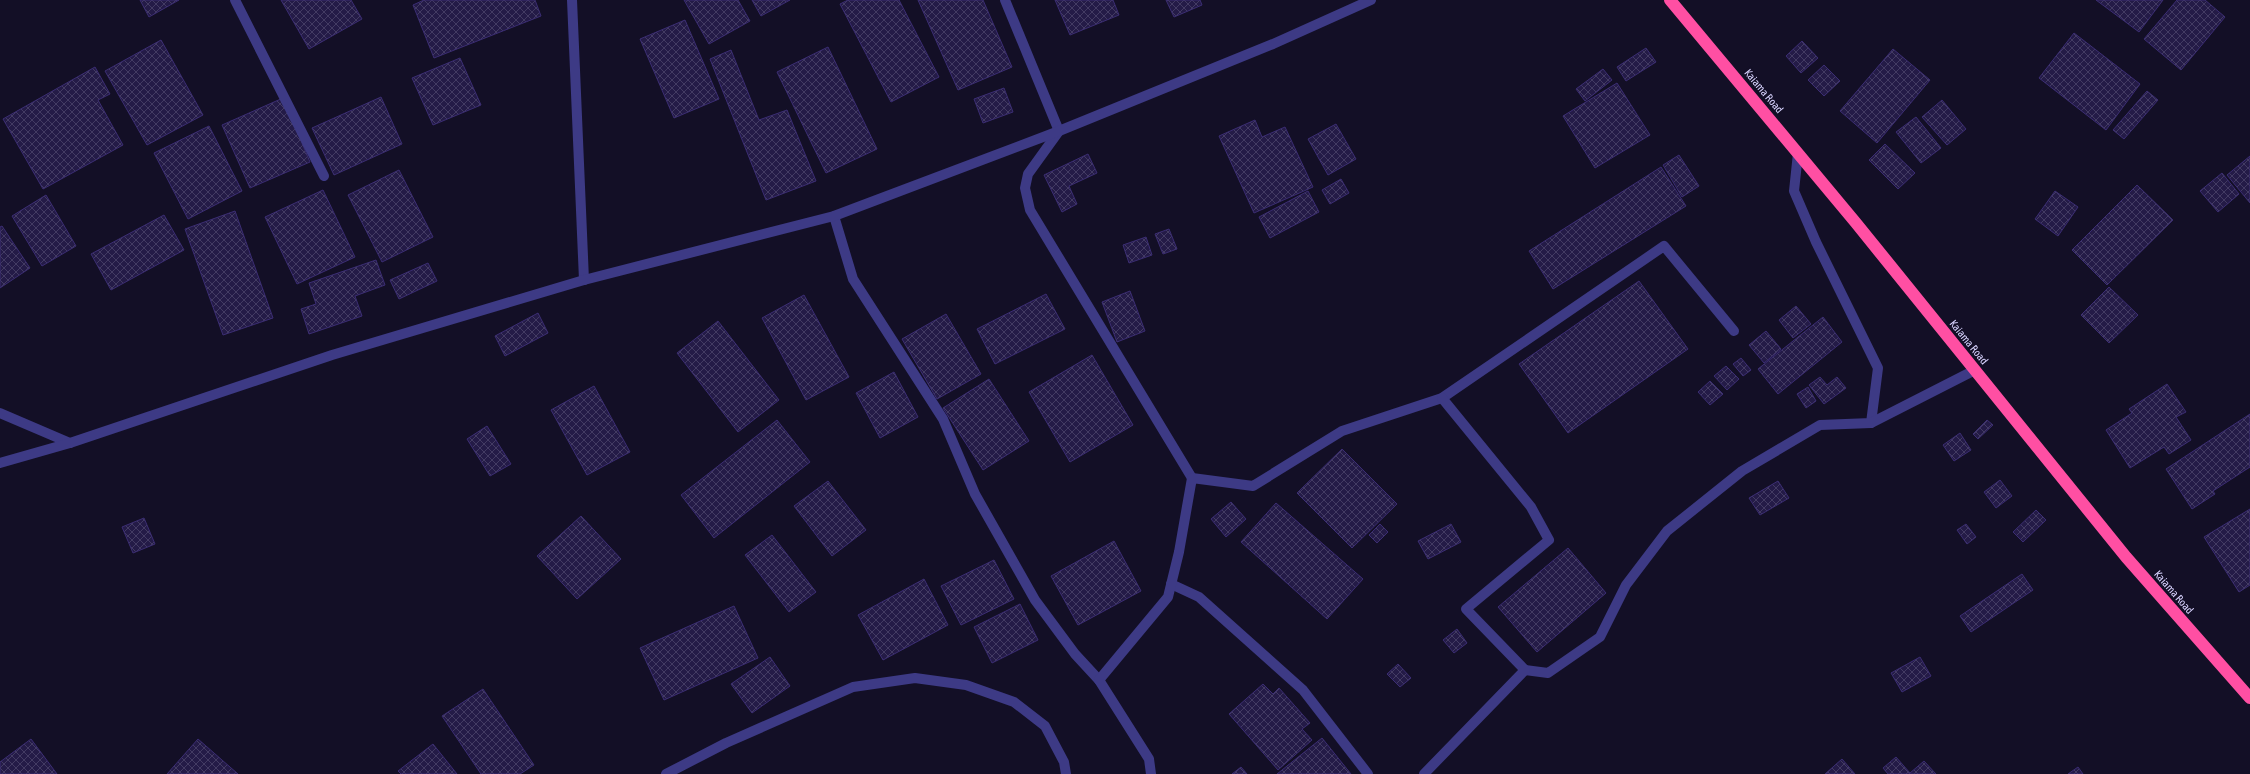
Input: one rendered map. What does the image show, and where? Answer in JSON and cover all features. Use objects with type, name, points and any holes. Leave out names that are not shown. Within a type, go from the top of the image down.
[{"type":"highway","name":"Kaiama Road","points":[[1670,0],[1798,153],[2126,557],[2250,698]]},
{"type":"street","points":[[235,0],[324,176]]},
{"type":"street","points":[[572,0],[584,280]]},
{"type":"street","points":[[1005,0],[1059,131]]},
{"type":"street","points":[[0,464],[70,443],[332,355],[584,280],[834,216],[1059,131],[1273,44],[1371,0]]},
{"type":"street","points":[[1059,131],[1028,174],[1025,188],[1030,210],[1192,478],[1168,597],[1099,680]]},
{"type":"street","points":[[1798,153],[1794,191],[1816,242],[1878,368],[1871,423]]},
{"type":"street","points":[[834,216],[854,279],[943,419],[975,494],[1035,600],[1076,654],[1099,680],[1150,759],[1151,774]]},
{"type":"street","points":[[1192,478],[1253,486],[1342,431],[1442,398],[1664,246],[1734,331]]},
{"type":"street","points":[[1442,398],[1531,507],[1549,540],[1466,609],[1525,670],[1548,673],[1600,638],[1626,585],[1667,531],[1742,472],[1820,425],[1871,423],[1975,370]]},
{"type":"street","points":[[0,413],[70,443]]},
{"type":"street","points":[[1171,584],[1199,597],[1303,690],[1368,774]]},
{"type":"street","points":[[1424,774],[1525,670]]},
{"type":"street","points":[[666,774],[726,743],[853,687],[915,678],[966,685],[1014,702],[1045,726],[1064,762],[1066,774]]},
{"type":"building","points":[[140,0],[179,0],[149,17]]},
{"type":"building","points":[[281,0],[351,0],[362,19],[309,49]]},
{"type":"building","points":[[424,0],[535,0],[541,16],[434,58],[413,5]]},
{"type":"building","points":[[684,0],[738,0],[750,21],[709,44]]},
{"type":"building","points":[[752,0],[790,0],[761,16]]},
{"type":"building","points":[[848,0],[899,0],[939,77],[891,102],[840,4]]},
{"type":"building","points":[[918,0],[983,0],[1012,67],[958,90]]},
{"type":"building","points":[[1055,0],[1113,0],[1119,15],[1070,35]]},
{"type":"building","points":[[1166,0],[1200,0],[1202,5],[1174,17]]},
{"type":"building","points":[[2096,0],[2163,0],[2139,32]]},
{"type":"building","points":[[2177,0],[2205,0],[2225,17],[2181,70],[2144,39]]},
{"type":"building","points":[[685,20],[719,99],[674,118],[640,39]]},
{"type":"building","points":[[2074,33],[2140,84],[2106,130],[2039,78]]},
{"type":"building","points":[[161,40],[203,115],[147,145],[105,71]]},
{"type":"building","points":[[1802,41],[1818,58],[1801,73],[1786,56]]},
{"type":"building","points":[[828,47],[877,149],[826,173],[777,72]]},
{"type":"building","points":[[1646,48],[1656,62],[1626,81],[1617,67]]},
{"type":"building","points":[[1893,49],[1930,80],[1877,143],[1840,111]]},
{"type":"building","points":[[731,50],[759,120],[787,110],[816,181],[766,200],[710,59]]},
{"type":"building","points":[[460,58],[481,105],[433,125],[412,78]]},
{"type":"building","points":[[1824,65],[1840,81],[1824,96],[1808,80]]},
{"type":"building","points":[[95,67],[110,94],[98,100],[123,145],[43,189],[3,119]]},
{"type":"building","points":[[1603,69],[1612,80],[1585,101],[1576,89]]},
{"type":"building","points":[[1617,83],[1650,135],[1595,168],[1563,116]]},
{"type":"building","points":[[1004,88],[1013,112],[983,123],[974,99]]},
{"type":"building","points":[[2147,91],[2158,100],[2124,139],[2113,130]]},
{"type":"building","points":[[381,97],[402,144],[334,175],[312,128]]},
{"type":"building","points":[[283,98],[310,162],[250,188],[222,125]]},
{"type":"building","points":[[1942,100],[1966,129],[1947,145],[1922,117]]},
{"type":"building","points":[[1916,117],[1941,148],[1921,163],[1896,132]]},
{"type":"building","points":[[1255,120],[1262,137],[1285,127],[1313,187],[1254,213],[1219,136]]},
{"type":"building","points":[[1336,124],[1356,159],[1328,175],[1308,139]]},
{"type":"building","points":[[209,126],[242,191],[188,219],[154,153]]},
{"type":"building","points":[[1885,144],[1915,173],[1898,189],[1869,160]]},
{"type":"building","points":[[1088,154],[1097,173],[1069,186],[1077,204],[1062,212],[1044,175]]},
{"type":"building","points":[[1679,155],[1699,186],[1682,197],[1663,165]]},
{"type":"building","points":[[2250,156],[2250,203],[2227,175]]},
{"type":"building","points":[[1661,167],[1686,206],[1553,289],[1529,251]]},
{"type":"building","points":[[399,170],[433,237],[382,262],[348,195]]},
{"type":"building","points":[[2222,173],[2239,194],[2218,212],[2200,191]]},
{"type":"building","points":[[1341,179],[1349,193],[1330,204],[1322,190]]},
{"type":"building","points":[[2137,185],[2173,220],[2107,285],[2072,250]]},
{"type":"building","points":[[323,190],[355,257],[297,284],[265,217]]},
{"type":"building","points":[[1308,191],[1319,212],[1270,238],[1259,217]]},
{"type":"building","points":[[2055,191],[2078,207],[2058,236],[2035,219]]},
{"type":"building","points":[[46,195],[76,246],[42,266],[12,216]]},
{"type":"building","points":[[235,211],[273,318],[223,335],[185,229]]},
{"type":"building","points":[[164,215],[184,250],[111,290],[91,254]]},
{"type":"building","points":[[2,226],[30,268],[0,288],[0,227]]},
{"type":"building","points":[[1169,229],[1177,249],[1163,254],[1155,234]]},
{"type":"building","points":[[1146,237],[1152,255],[1129,263],[1123,245]]},
{"type":"building","points":[[376,260],[385,285],[355,296],[362,316],[309,334],[301,309],[316,304],[309,283]]},
{"type":"building","points":[[428,263],[437,281],[399,299],[390,280]]},
{"type":"building","points":[[1639,281],[1688,349],[1568,433],[1519,364]]},
{"type":"building","points":[[2109,287],[2138,315],[2109,343],[2081,315]]},
{"type":"building","points":[[1130,291],[1145,331],[1117,342],[1102,302]]},
{"type":"building","points":[[1046,294],[1065,329],[995,364],[977,329]]},
{"type":"building","points":[[804,295],[849,377],[806,400],[762,318]]},
{"type":"building","points":[[1796,306],[1811,324],[1793,338],[1779,320]]},
{"type":"building","points":[[538,313],[548,333],[505,356],[495,336]]},
{"type":"building","points":[[946,314],[981,374],[937,399],[902,339]]},
{"type":"building","points":[[1823,317],[1842,342],[1778,394],[1758,369]]},
{"type":"building","points":[[718,321],[779,400],[738,432],[677,353]]},
{"type":"building","points":[[1766,331],[1781,349],[1764,363],[1749,345]]},
{"type":"building","points":[[1092,355],[1133,425],[1070,462],[1029,392]]},
{"type":"building","points":[[1741,358],[1751,370],[1743,376],[1733,364]]},
{"type":"building","points":[[1726,366],[1739,379],[1727,390],[1714,376]]},
{"type":"building","points":[[894,372],[918,417],[880,438],[856,393]]},
{"type":"building","points":[[1820,377],[1827,385],[1837,377],[1846,388],[1824,404],[1809,385]]},
{"type":"building","points":[[989,379],[1029,441],[983,470],[943,408]]},
{"type":"building","points":[[1710,381],[1723,394],[1710,405],[1698,392]]},
{"type":"building","points":[[2167,384],[2186,412],[2176,417],[2191,440],[2169,454],[2164,447],[2130,468],[2106,430],[2132,413],[2129,409]]},
{"type":"building","points":[[594,386],[630,452],[587,475],[551,410]]},
{"type":"building","points":[[1808,387],[1816,401],[1806,408],[1797,394]]},
{"type":"building","points":[[2250,414],[2250,467],[2213,491],[2215,494],[2192,509],[2166,469]]},
{"type":"building","points":[[777,420],[810,462],[714,538],[681,495]]},
{"type":"building","points":[[1987,420],[1993,425],[1978,439],[1973,434]]},
{"type":"building","points":[[487,426],[511,464],[490,476],[467,439]]},
{"type":"building","points":[[1960,433],[1971,450],[1954,461],[1943,445]]},
{"type":"building","points":[[1342,449],[1397,504],[1352,548],[1297,493]]},
{"type":"building","points":[[2000,480],[2012,496],[1996,508],[1984,492]]},
{"type":"building","points":[[828,481],[866,530],[832,556],[794,506]]},
{"type":"building","points":[[1778,481],[1789,498],[1760,515],[1749,498]]},
{"type":"building","points":[[1231,502],[1246,519],[1226,537],[1211,519]]},
{"type":"building","points":[[1276,503],[1363,579],[1327,619],[1241,542]]},
{"type":"building","points":[[2250,509],[2250,585],[2239,592],[2204,537]]},
{"type":"building","points":[[2036,510],[2046,520],[2023,542],[2013,532]]},
{"type":"building","points":[[581,516],[621,559],[577,599],[537,556]]},
{"type":"building","points":[[144,518],[155,544],[133,553],[122,527]]},
{"type":"building","points":[[1380,524],[1388,532],[1377,543],[1369,535]]},
{"type":"building","points":[[1451,524],[1461,542],[1428,559],[1418,541]]},
{"type":"building","points":[[1966,524],[1976,537],[1967,544],[1957,530]]},
{"type":"building","points":[[772,535],[816,592],[789,612],[745,555]]},
{"type":"building","points":[[1114,541],[1141,591],[1078,625],[1051,576]]},
{"type":"building","points":[[1568,548],[1606,593],[1537,652],[1498,607]]},
{"type":"building","points":[[994,560],[1014,599],[961,625],[941,586]]},
{"type":"building","points":[[2022,574],[2033,590],[1971,632],[1960,616]]},
{"type":"building","points":[[924,579],[948,625],[883,660],[858,615]]},
{"type":"building","points":[[1020,604],[1038,640],[992,663],[974,627]]},
{"type":"building","points":[[734,606],[758,658],[664,700],[640,648]]},
{"type":"building","points":[[1457,629],[1467,643],[1454,653],[1443,640]]},
{"type":"building","points":[[770,657],[790,686],[752,713],[731,684]]},
{"type":"building","points":[[1920,657],[1931,676],[1902,692],[1891,673]]},
{"type":"building","points":[[1398,664],[1411,678],[1400,687],[1387,674]]},
{"type":"building","points":[[1263,684],[1273,694],[1279,688],[1310,723],[1302,729],[1312,740],[1278,770],[1229,714]]},
{"type":"building","points":[[483,689],[534,765],[520,774],[481,774],[442,716]]},
{"type":"building","points":[[1322,738],[1351,774],[1277,774]]},
{"type":"building","points":[[31,739],[57,774],[0,774],[0,762]]},
{"type":"building","points":[[198,739],[238,774],[167,774]]},
{"type":"building","points":[[433,744],[457,774],[401,774],[398,771]]},
{"type":"building","points":[[1896,757],[1910,773],[1924,761],[1936,774],[1888,774],[1883,768]]},
{"type":"building","points":[[1842,759],[1855,774],[1825,774]]},
{"type":"building","points":[[1241,767],[1247,774],[1232,774]]},
{"type":"building","points":[[2078,767],[2083,774],[2068,774]]}]
